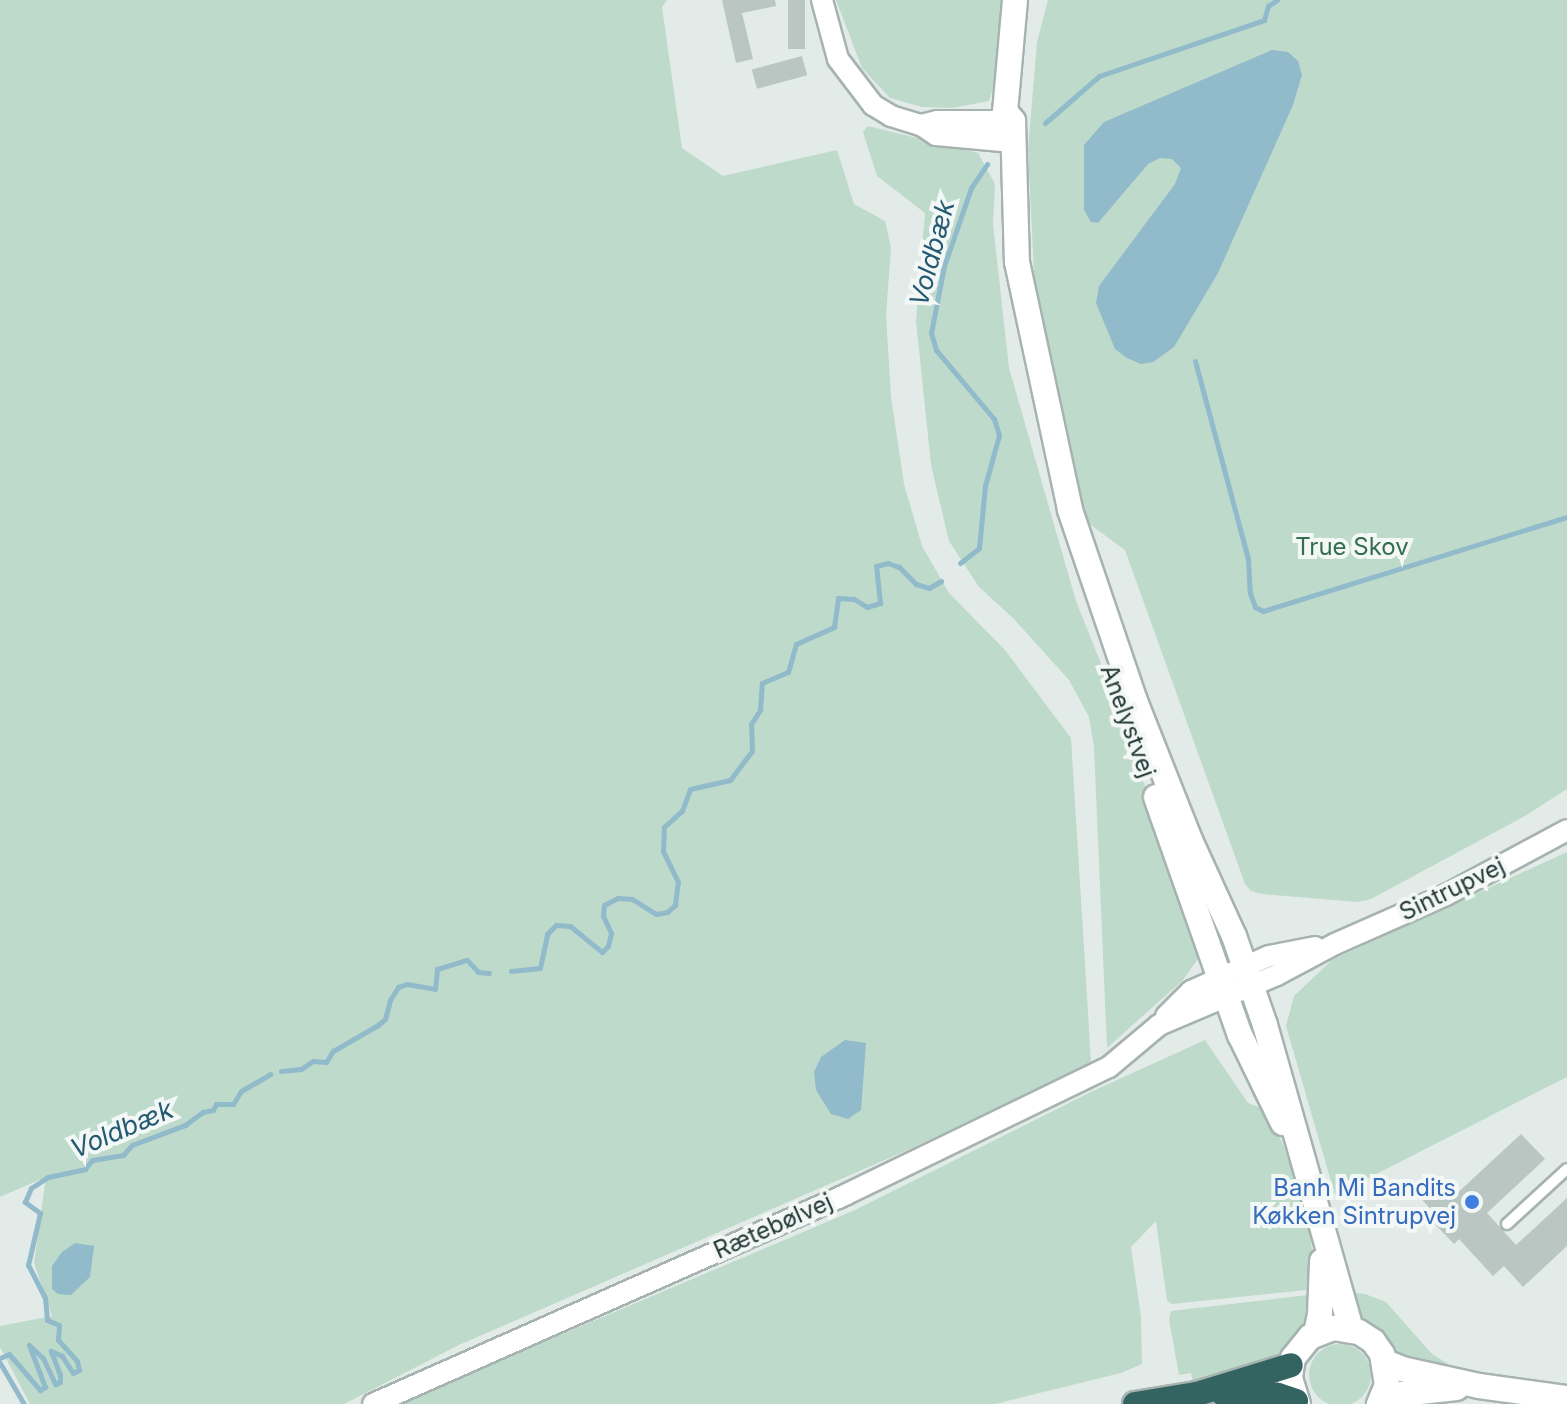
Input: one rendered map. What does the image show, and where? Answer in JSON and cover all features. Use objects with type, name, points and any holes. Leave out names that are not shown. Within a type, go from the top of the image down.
[{"type":"highway","points":[[1135,1404],[1197,1394],[1291,1365]]},
{"type":"highway","points":[[1197,1394],[1278,1395],[1297,1402]]},
{"type":"street","points":[[822,0],[838,59],[873,105],[891,116],[921,125],[936,135],[1013,132]]},
{"type":"street","name":"Anelystvej","points":[[1015,0],[1005,111],[1013,132],[1017,262],[1030,312],[1053,439],[1095,587],[1162,772],[1248,976],[1281,1074],[1351,1329]]},
{"type":"street","name":"Anelystvej","points":[[1013,132],[1021,110],[1028,0]]},
{"type":"street","name":"Anelystvej","points":[[1017,262],[1010,273],[1024,367],[1057,513],[1081,593],[1223,987],[1262,1083],[1304,1165]]},
{"type":"street","name":"Sintrupvej","points":[[1223,987],[1248,976],[1269,956],[1335,944],[1446,895],[1567,830]]},
{"type":"street","name":"Rætebølvej","points":[[373,1404],[845,1195],[1109,1067],[1159,1025],[1191,991],[1223,987]]},
{"type":"street","name":"Anelystvej","points":[[1316,1333],[1322,1291],[1322,1226]]},
{"type":"street","points":[[1297,1402],[1290,1377],[1291,1365],[1300,1346],[1316,1333],[1333,1328],[1351,1329],[1373,1341],[1388,1374],[1381,1400],[1479,1386]]},
{"type":"street","points":[[1385,1362],[1402,1369],[1479,1386],[1567,1398]]},
{"type":"lane","points":[[1507,1224],[1567,1169]]},
{"type":"green space","points":[[0,0],[667,0],[662,7],[682,148],[723,176],[837,150],[854,204],[885,221],[891,248],[886,315],[891,397],[904,484],[922,546],[949,593],[1005,650],[1071,738],[1091,1062],[910,1149],[459,1345],[344,1404],[30,1404],[0,1347],[0,1326],[52,1316],[34,1263],[46,1177],[0,1197]]},
{"type":"green space","points":[[836,0],[1002,0],[994,85],[989,101],[952,108],[922,107],[890,98],[862,68]]},
{"type":"green space","name":"True Skov","points":[[1048,0],[1567,0],[1567,789],[1525,816],[1371,899],[1358,902],[1262,894],[1251,891],[1245,884],[1125,550],[1088,523],[1058,410],[1034,273],[1028,150],[1037,42]]},
{"type":"green space","points":[[868,126],[978,153],[995,184],[993,224],[1009,368],[1076,601],[1118,706],[1197,941],[1198,959],[1182,981],[1107,1048],[1094,747],[1089,717],[1069,680],[1014,619],[979,587],[949,541],[931,465],[916,321],[925,213],[877,176],[863,132]]},
{"type":"green space","points":[[1567,852],[1567,1077],[1335,1195],[1286,1026],[1294,996],[1332,960]]},
{"type":"green space","points":[[1205,1040],[1248,1103],[1267,1110],[1284,1147],[1309,1222],[1316,1289],[1172,1304],[1167,1301],[1156,1221],[1131,1247],[1141,1317],[1142,1364],[1121,1373],[995,1404],[398,1404],[855,1210],[1093,1091]]},
{"type":"green space","points":[[1347,1292],[1365,1294],[1386,1302],[1432,1354],[1468,1376],[1397,1355],[1386,1338],[1366,1323]]},
{"type":"green space","points":[[1316,1294],[1311,1318],[1265,1368],[1193,1383],[1191,1373],[1179,1375],[1169,1319],[1171,1311]]},
{"type":"green space","points":[[1334,1344],[1346,1344],[1362,1353],[1369,1363],[1369,1387],[1362,1397],[1346,1406],[1334,1406],[1314,1392],[1309,1381],[1309,1369],[1323,1349]]},
{"type":"water","points":[[1272,50],[1288,52],[1298,61],[1302,75],[1293,105],[1218,273],[1174,347],[1153,362],[1141,364],[1127,358],[1115,349],[1096,303],[1099,286],[1175,184],[1181,168],[1172,159],[1160,158],[1148,164],[1098,223],[1091,222],[1084,210],[1084,145],[1104,122]]},
{"type":"water","points":[[845,1040],[866,1043],[861,1110],[848,1119],[831,1114],[816,1090],[814,1072],[821,1057]]},
{"type":"water","points":[[75,1243],[94,1246],[90,1277],[71,1295],[58,1294],[52,1289],[52,1266],[62,1252]]},
{"type":"building","points":[[722,0],[775,0],[776,6],[742,13],[753,59],[736,63]]},
{"type":"building","points":[[788,0],[805,0],[805,49],[788,49]]},
{"type":"building","points":[[802,56],[807,75],[757,89],[752,69]]},
{"type":"building","points":[[1521,1134],[1545,1159],[1487,1213],[1516,1245],[1567,1198],[1567,1246],[1523,1287],[1504,1266],[1493,1276],[1459,1239],[1454,1244],[1430,1219],[1435,1214],[1416,1193],[1433,1177],[1452,1198]]},
{"type":"waterway","name":"Voldbæk","points":[[1045,123],[1099,76],[1264,20],[1268,6],[1277,0]]},
{"type":"waterway","name":"Voldbæk","points":[[960,563],[979,548],[985,486],[999,435],[994,419],[936,350],[931,333],[944,266],[971,188],[987,164]]},
{"type":"waterway","points":[[1195,361],[1248,559],[1250,593],[1255,607],[1263,611],[1567,517]]},
{"type":"waterway","name":"Voldbæk","points":[[511,971],[540,968],[547,934],[556,925],[570,926],[602,952],[608,946],[611,933],[603,916],[604,905],[618,898],[632,899],[656,914],[667,912],[675,905],[678,882],[663,851],[664,827],[682,811],[690,789],[730,780],[752,751],[751,724],[760,710],[762,683],[788,672],[796,644],[834,627],[838,598],[854,599],[867,607],[880,603],[876,566],[888,563],[899,567],[916,584],[929,588],[941,581]]},
{"type":"waterway","name":"Voldbæk","points":[[281,1071],[301,1069],[313,1061],[326,1062],[333,1051],[378,1025],[385,1019],[390,1000],[398,987],[407,984],[435,989],[437,969],[467,960],[478,972],[489,973]]},
{"type":"waterway","name":"Voldbæk","points":[[0,1358],[9,1354],[40,1390],[45,1387],[29,1345],[43,1358],[55,1384],[60,1382],[60,1375],[51,1351],[62,1356],[73,1373],[79,1370],[77,1361],[58,1340],[59,1325],[47,1320],[45,1298],[28,1265],[40,1213],[25,1202],[31,1188],[48,1177],[85,1169],[92,1160],[123,1155],[132,1145],[185,1125],[203,1112],[213,1110],[216,1104],[233,1104],[241,1091],[271,1074]]},
{"type":"waterway","name":"Voldbæk","points":[[0,1363],[24,1404]]},
{"type":"place","name":"Banh Mi Bandits Køkken Sintrupvej","points":[[1472,1202]]}]
